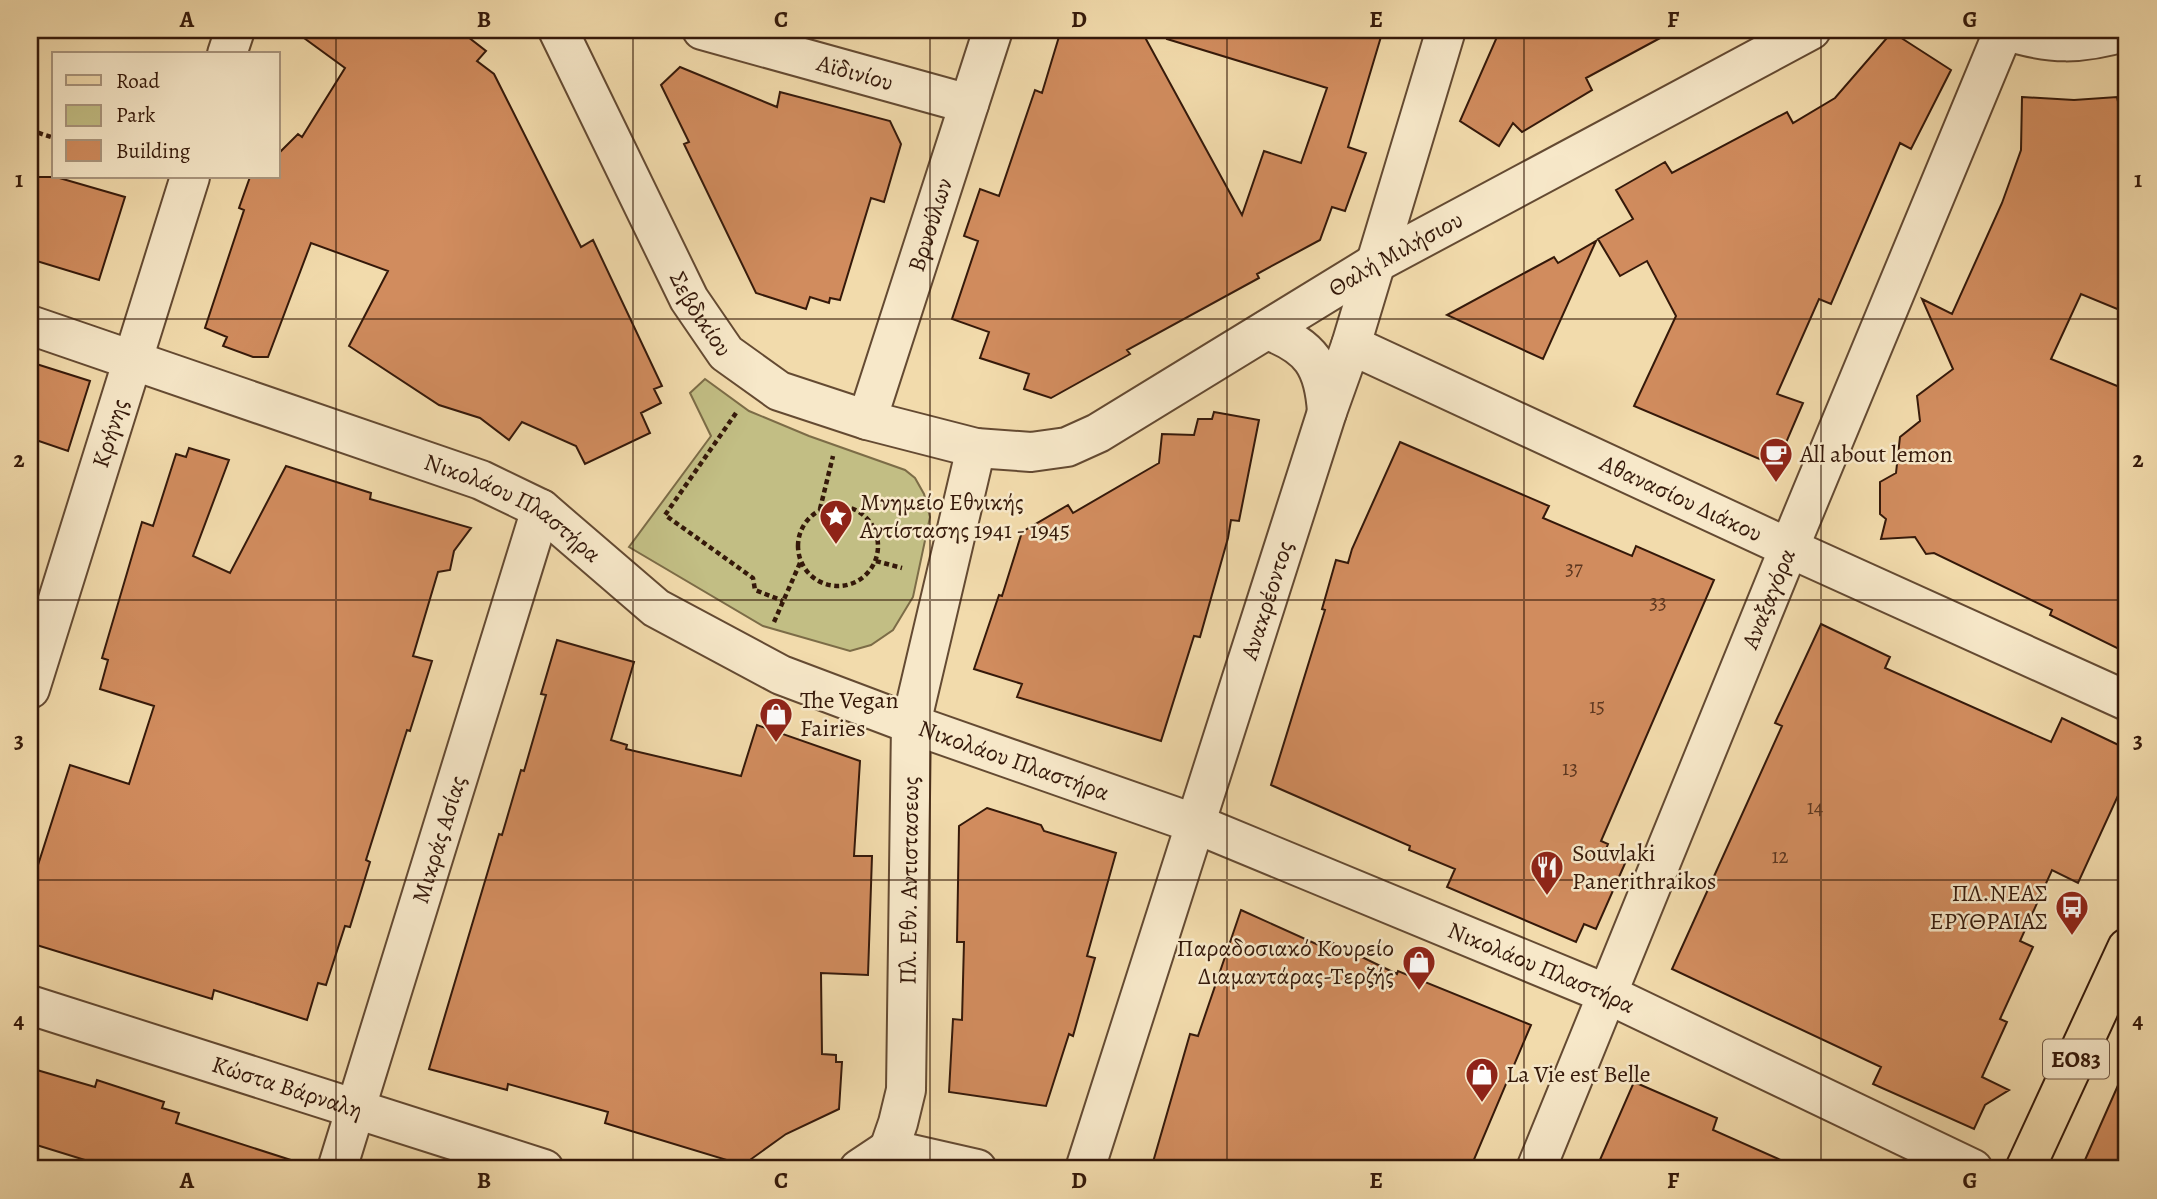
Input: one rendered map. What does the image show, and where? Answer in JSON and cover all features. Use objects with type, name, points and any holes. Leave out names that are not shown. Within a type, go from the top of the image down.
[{"type":"main road","name":"ΕΟ83","points":[[2025,1169],[2127,948]]},
{"type":"street","points":[[228,52],[235,30]]},
{"type":"street","name":"Σεβδικίου","points":[[558,30],[689,299],[726,353],[779,391],[855,416],[976,447]]},
{"type":"street","name":"Αϊδινίου","points":[[702,30],[969,104]]},
{"type":"street","name":"Βρυούλων","points":[[855,416],[969,104],[993,30]]},
{"type":"street","name":"Ανακρέοντος","points":[[1085,1169],[1327,412],[1351,345],[1446,30]]},
{"type":"street","name":"Θαλή Μιλήσιου","points":[[976,447],[1031,452],[1067,447],[1098,433],[1374,264],[1811,30]]},
{"type":"street","points":[[2004,30],[2034,39],[2065,43],[2096,40],[2127,31]]},
{"type":"street","name":"Αναξαγόρα","points":[[1536,1169],[2004,30]]},
{"type":"street","name":"Κρήνης","points":[[30,689],[190,178]]},
{"type":"street","name":"Νικολάου Πλαστήρα","points":[[30,325],[481,480],[541,509],[656,608],[781,675],[911,724],[1196,824],[1607,994],[1973,1169]]},
{"type":"street","points":[[1267,330],[1302,347],[1319,367],[1325,386],[1327,412]]},
{"type":"street","name":"Αθανασίου Διάκου","points":[[1351,345],[2127,701]]},
{"type":"street","name":"Πλ. Εθν. Αντιστασεως","points":[[874,1159],[898,1123],[906,1090],[911,724],[976,447]]},
{"type":"street","name":"Μικράς Ασίας","points":[[337,1169],[541,509]]},
{"type":"street","name":"Κώστα Βάρναλη","points":[[30,1005],[544,1169]]},
{"type":"street","points":[[874,1159],[977,1169]]},
{"type":"path","points":[[30,130],[52,137]]},
{"type":"path","points":[[761,378],[665,514],[753,578],[755,590],[783,601]]},
{"type":"path","points":[[820,509],[855,416]]},
{"type":"path","points":[[837,505],[853,508],[866,517],[876,530],[879,545],[876,561],[867,574],[854,583],[838,587],[822,584],[809,575],[800,562],[797,547],[800,531],[808,517],[820,509],[837,505]]},
{"type":"path","points":[[757,662],[800,562]]},
{"type":"green space","points":[[705,379],[749,411],[809,436],[905,470],[915,478],[924,494],[930,517],[913,597],[893,630],[871,645],[850,651],[763,626],[629,547],[711,436],[690,393]]},
{"type":"building","points":[[293,30],[459,30],[486,51],[477,61],[494,74],[581,247],[593,240],[662,386],[654,389],[661,403],[641,413],[650,433],[585,464],[576,446],[522,422],[509,440],[480,418],[439,405],[349,346],[388,271],[311,243],[268,357],[253,357],[223,346],[227,337],[205,328],[244,210],[239,208],[250,178],[280,178],[280,152],[298,134],[302,137],[345,68]]},
{"type":"building","points":[[1061,30],[1141,30],[1242,215],[1264,151],[1301,163],[1327,88],[1167,39],[1169,30],[1383,30],[1348,147],[1366,153],[1345,211],[1332,207],[1320,240],[1257,274],[1259,278],[1127,350],[1130,354],[1051,398],[1024,389],[1029,374],[980,358],[989,332],[952,319],[978,241],[964,236],[980,189],[999,196],[1035,90],[1042,93]]},
{"type":"building","points":[[1500,30],[1510,30],[1522,35],[1524,30],[1675,30],[1586,78],[1592,90],[1522,132],[1513,123],[1499,146],[1460,121]]},
{"type":"building","points":[[1892,32],[1951,70],[1911,149],[1900,143],[1831,304],[1819,299],[1777,394],[1803,403],[1776,466],[1634,406],[1676,316],[1647,261],[1620,276],[1598,239],[1633,219],[1616,190],[1665,162],[1672,173],[1787,112],[1793,123],[1835,98]]},
{"type":"building","points":[[680,67],[777,107],[780,92],[890,121],[901,144],[884,202],[871,198],[840,300],[830,298],[829,303],[810,297],[806,309],[756,293],[684,144],[689,142],[661,85]]},
{"type":"building","points":[[2022,97],[2074,100],[2117,97],[2127,143],[2127,313],[2081,294],[2051,359],[2127,390],[2127,653],[2050,615],[2052,610],[1934,553],[1926,554],[1915,537],[1881,539],[1886,519],[1880,514],[1880,482],[1896,473],[1900,437],[1920,421],[1917,396],[1953,369],[1922,299],[1952,314],[2002,203],[2021,150]]},
{"type":"building","points":[[30,177],[59,178],[125,197],[99,280],[30,259]]},
{"type":"building","points":[[1596,241],[1543,359],[1447,315],[1554,257],[1558,263]]},
{"type":"building","points":[[30,362],[90,381],[68,451],[30,438]]},
{"type":"building","points":[[1214,412],[1259,420],[1239,521],[1231,520],[1200,637],[1194,636],[1161,741],[1017,697],[1022,684],[974,669],[999,595],[1002,596],[1022,532],[1068,505],[1073,513],[1159,463],[1162,434],[1194,435],[1198,419],[1212,419]]},
{"type":"building","points":[[1400,442],[1549,506],[1543,518],[1632,556],[1636,546],[1714,580],[1601,841],[1608,844],[1606,849],[1627,859],[1596,929],[1584,924],[1576,942],[1447,887],[1455,869],[1409,850],[1410,846],[1271,785],[1325,610],[1322,609],[1336,560],[1348,563]]},
{"type":"building","points":[[189,448],[229,460],[193,556],[230,573],[286,466],[371,493],[370,499],[471,528],[454,551],[450,570],[438,572],[413,656],[432,661],[366,860],[370,862],[350,927],[345,926],[326,985],[318,983],[307,1020],[214,990],[212,999],[30,943],[30,890],[70,765],[129,784],[154,706],[100,689],[108,660],[102,658],[142,522],[153,526],[176,454],[186,457]]},
{"type":"building","points":[[1821,624],[1890,657],[1885,668],[2051,742],[2062,718],[2127,749],[2127,776],[2078,883],[2052,870],[2020,941],[2033,947],[2000,1019],[2007,1022],[1982,1077],[2009,1090],[1985,1105],[1974,1129],[1873,1084],[1881,1067],[1672,969],[1782,726],[1775,723]]},
{"type":"building","points":[[557,640],[634,662],[611,740],[627,745],[626,749],[741,776],[757,725],[860,761],[854,856],[872,856],[868,975],[821,973],[822,1054],[836,1055],[836,1062],[842,1062],[839,1109],[786,1134],[743,1165],[605,1123],[608,1112],[508,1084],[507,1090],[429,1069],[499,834],[502,835],[521,770],[524,771],[546,695],[541,694]]},
{"type":"building","points":[[987,808],[1041,825],[1044,831],[1116,853],[1087,956],[1095,958],[1073,1036],[1069,1034],[1046,1106],[949,1092],[953,1019],[962,1020],[964,942],[957,942],[959,826]]},
{"type":"building","points":[[1241,910],[1325,948],[1329,941],[1397,974],[1398,971],[1531,1025],[1470,1169],[1151,1169],[1190,1034],[1198,1036]]},
{"type":"building","points":[[2127,1065],[2127,1169],[2081,1169]]},
{"type":"building","points":[[30,1068],[95,1087],[97,1080],[164,1102],[162,1108],[179,1113],[176,1123],[294,1161],[293,1169],[114,1169],[30,1143]]},
{"type":"building","points":[[1634,1082],[1717,1118],[1713,1130],[1801,1169],[1596,1169]]},
{"type":"place","name":"All about lemon","points":[[1776,484]]},
{"type":"place","name":"Μνημείο Εθνικής Αντίστασης 1941 - 1945","points":[[836,546]]},
{"type":"place","name":"The Vegan Fairies","points":[[776,744]]},
{"type":"place","name":"Souvlaki Panerithraikos","points":[[1547,897]]},
{"type":"place","name":"ΠΛ.ΝΕΑΣ ΕΡΥΘΡΑΙΑΣ","points":[[2072,937]]},
{"type":"place","name":"Παραδοσιακό Κουρείο Διαμαντάρας-Τερζής","points":[[1419,992]]},
{"type":"place","name":"La Vie est Belle","points":[[1482,1104]]}]
